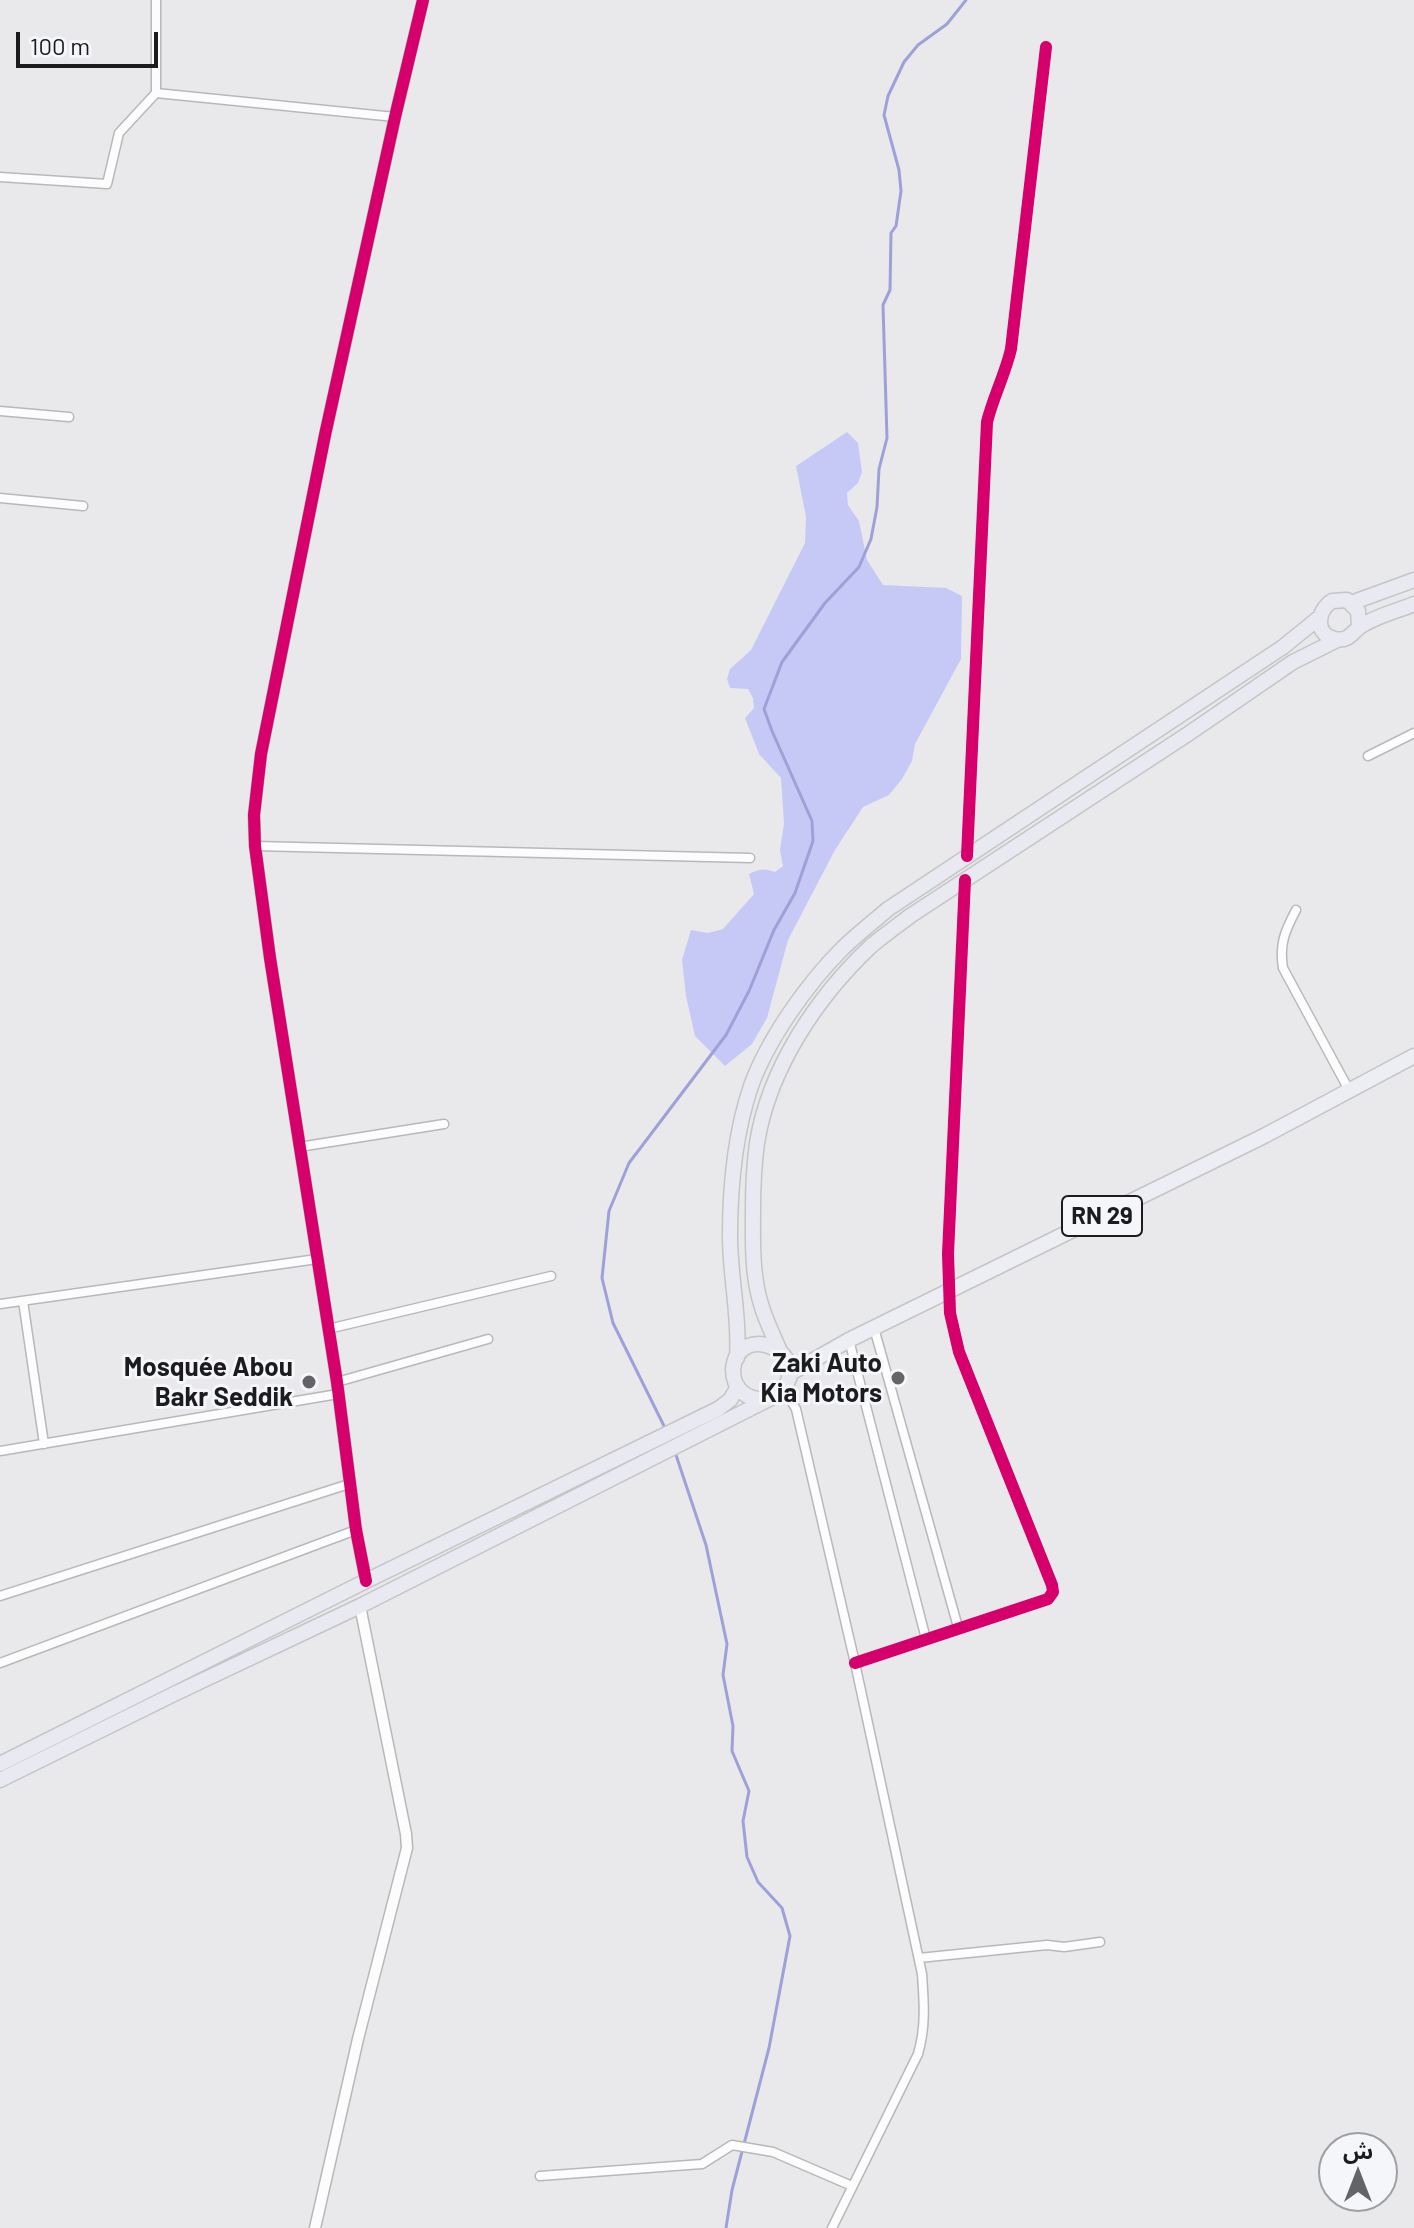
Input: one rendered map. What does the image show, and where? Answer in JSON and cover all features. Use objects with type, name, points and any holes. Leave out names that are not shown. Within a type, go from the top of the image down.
[{"type":"highway","points":[[1351,603],[1414,580]]},
{"type":"highway","points":[[766,1399],[753,1398],[738,1387],[733,1370],[737,1358],[738,1332],[731,1249],[732,1195],[739,1133],[751,1087],[760,1065],[799,1000],[843,947],[888,909],[1283,647],[1320,617],[1324,607],[1332,601],[1342,599],[1351,603],[1360,616],[1359,627]]},
{"type":"highway","points":[[0,1780],[360,1606],[682,1434],[782,1391],[789,1374],[787,1361],[759,1299],[755,1270],[753,1177],[758,1140],[777,1078],[811,1015],[840,978],[910,916],[1293,662],[1337,640],[1348,638],[1359,627],[1414,604]]},
{"type":"highway","points":[[1320,617],[1324,632],[1337,640]]},
{"type":"highway","points":[[737,1358],[757,1344],[770,1345],[780,1351]]},
{"type":"highway","points":[[682,1434],[725,1405],[738,1387]]},
{"type":"highway","points":[[0,1764],[366,1581],[655,1448]]},
{"type":"main road","name":"RN 29","points":[[789,1374],[849,1340],[1264,1136],[1414,1056]]},
{"type":"street","points":[[0,177],[107,184],[119,133],[156,93],[156,0]]},
{"type":"street","points":[[366,1581],[299,1147],[255,846],[254,815],[261,754],[325,435],[423,0]]},
{"type":"street","points":[[967,856],[987,422],[1011,349],[1046,47]]},
{"type":"street","points":[[156,93],[395,117]]},
{"type":"street","points":[[0,411],[69,417]]},
{"type":"street","points":[[0,498],[83,506]]},
{"type":"street","points":[[1368,756],[1414,733]]},
{"type":"street","points":[[255,846],[750,858]]},
{"type":"street","points":[[855,1663],[1048,1599],[1053,1592],[959,1352],[950,1313],[948,1254],[965,880]]},
{"type":"street","points":[[1296,910],[1280,950],[1283,968],[1349,1090]]},
{"type":"street","points":[[299,1147],[444,1124]]},
{"type":"street","points":[[0,1304],[317,1259]]},
{"type":"street","points":[[328,1329],[551,1276]]},
{"type":"street","points":[[23,1301],[44,1444]]},
{"type":"street","points":[[874,1328],[958,1627]]},
{"type":"street","points":[[0,1451],[337,1388],[488,1339]]},
{"type":"street","points":[[849,1340],[926,1639]]},
{"type":"street","points":[[782,1391],[796,1409],[855,1663],[919,1958],[925,2018],[918,2054],[832,2228]]},
{"type":"street","points":[[0,1596],[349,1484]]},
{"type":"street","points":[[0,1663],[356,1530]]},
{"type":"street","points":[[315,2228],[358,2039],[407,1848],[360,1606]]},
{"type":"street","points":[[919,1958],[1100,1942]]},
{"type":"street","points":[[540,2176],[702,2164],[732,2145],[773,2152],[852,2186]]},
{"type":"shaded area","points":[[847,432],[858,443],[862,472],[858,483],[847,493],[848,505],[859,521],[867,560],[883,585],[946,588],[962,596],[961,659],[915,744],[912,761],[902,779],[889,795],[863,807],[835,850],[788,940],[767,1018],[752,1044],[725,1066],[695,1036],[682,960],[691,930],[708,933],[723,929],[754,894],[749,874],[762,870],[775,872],[783,866],[780,850],[784,824],[781,778],[759,754],[745,718],[754,708],[753,698],[748,689],[730,688],[727,679],[730,669],[751,650],[805,543],[806,517],[796,466]]},
{"type":"waterway","points":[[666,1430],[613,1323],[602,1278],[609,1211],[629,1163],[726,1035],[749,991],[774,930],[795,893],[813,841],[812,821],[764,709],[782,662],[825,603],[859,567],[871,539],[879,469],[887,438],[883,305],[890,290],[891,233],[896,226],[901,191],[899,170],[884,115],[888,96],[904,62],[918,45],[947,24],[966,0]]},
{"type":"waterway","points":[[675,1452],[706,1545],[727,1644],[723,1675],[733,1726],[732,1751],[749,1791],[743,1821],[747,1857],[758,1882],[782,1908],[790,1936],[769,2048],[732,2190],[726,2228]]},
{"type":"cycle path","points":[[366,1581],[270,958],[255,846],[254,815],[261,754],[325,435],[423,0]]},
{"type":"cycle path","points":[[967,856],[987,422],[1011,349],[1046,47]]},
{"type":"cycle path","points":[[855,1663],[1048,1599],[1053,1592],[959,1352],[950,1313],[948,1254],[965,880]]},
{"type":"place","name":"Zaki Auto Kia Motors","points":[[898,1378]]},
{"type":"place","name":"Mosquée Abou Bakr Seddik","points":[[309,1382]]}]
